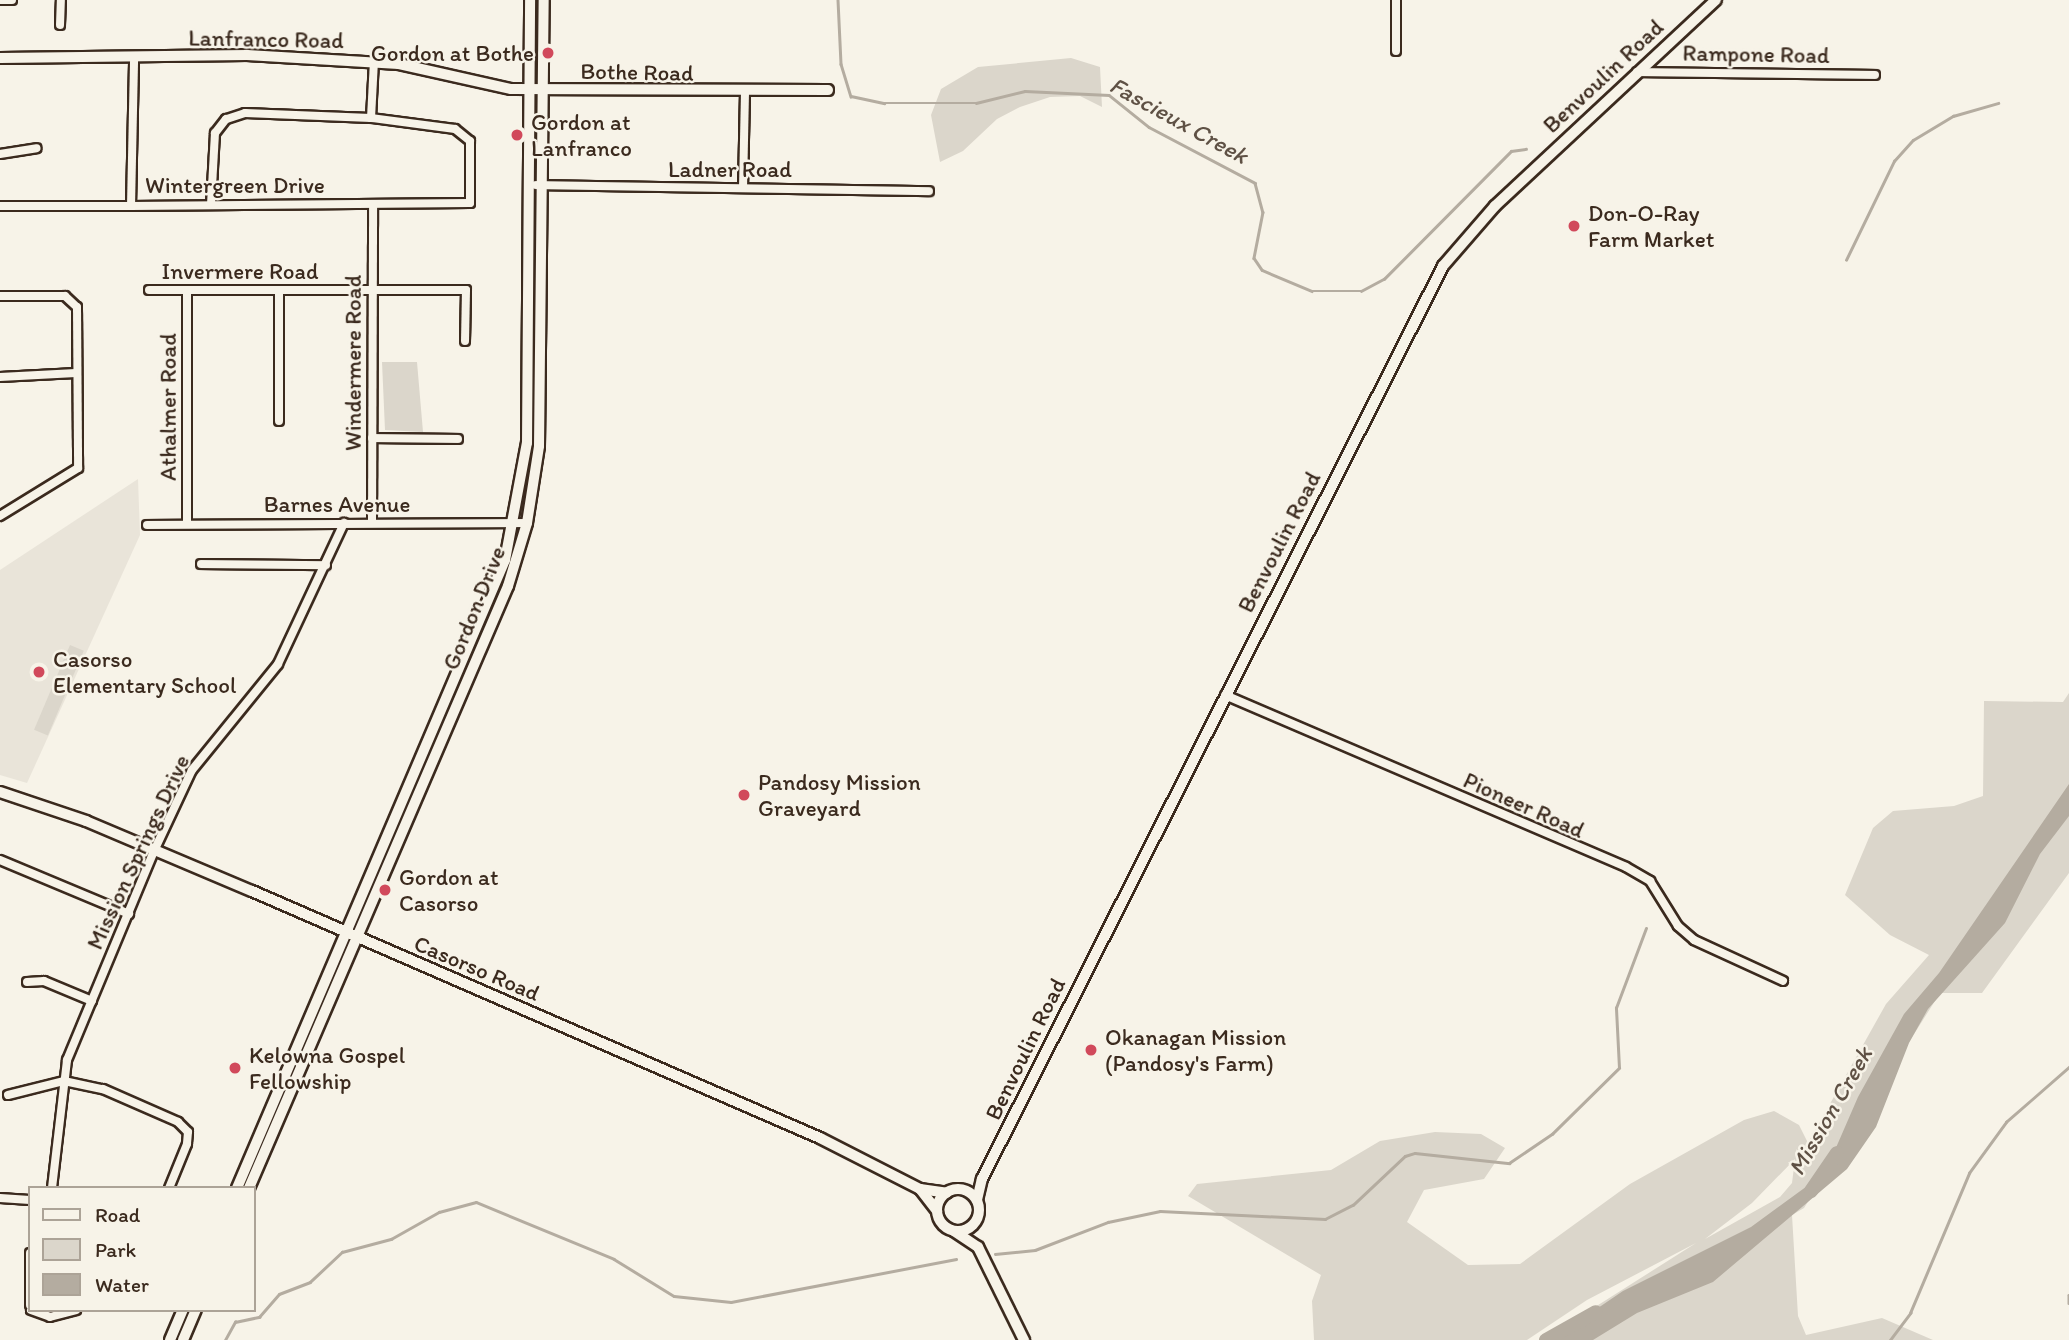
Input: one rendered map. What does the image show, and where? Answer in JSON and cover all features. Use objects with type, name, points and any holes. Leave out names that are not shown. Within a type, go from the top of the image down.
[{"type":"main road","name":"Gordon Drive","points":[[238,1186],[502,599],[527,523],[539,446],[536,185],[529,89],[530,0]]},
{"type":"main road","name":"Gordon Drive","points":[[249,1186],[482,619],[514,523],[527,443],[536,185],[544,89],[544,0]]},
{"type":"main road","name":"Benvoulin Road","points":[[977,1200],[982,1179],[1443,266],[1495,205],[1716,0]]},
{"type":"main road","points":[[978,1247],[942,1224],[937,1211],[947,1193],[982,1179]]},
{"type":"main road","points":[[960,1189],[977,1200],[978,1247],[1024,1340]]},
{"type":"main road","points":[[954,1231],[967,1230],[977,1220]]},
{"type":"main road","points":[[170,1340],[182,1312]]},
{"type":"main road","points":[[183,1340],[195,1312]]},
{"type":"street","points":[[0,0],[12,0]]},
{"type":"street","points":[[60,25],[61,0]]},
{"type":"street","points":[[1396,0],[1396,51]]},
{"type":"street","points":[[131,206],[134,57]]},
{"type":"street","name":"Lanfranco Road","points":[[0,58],[374,61],[529,89]]},
{"type":"street","points":[[211,205],[215,133],[226,119],[245,113],[371,118],[374,61]]},
{"type":"street","name":"Rampone Road","points":[[1636,72],[1875,75]]},
{"type":"street","name":"Bothe Road","points":[[529,89],[745,93],[828,90]]},
{"type":"street","points":[[743,188],[745,93]]},
{"type":"street","name":"Wintergreen Drive","points":[[0,206],[470,203],[470,141],[455,130],[371,118]]},
{"type":"street","points":[[0,154],[37,148]]},
{"type":"street","name":"Ladner Road","points":[[536,185],[929,191]]},
{"type":"street","name":"Windermere Road","points":[[372,523],[373,204]]},
{"type":"street","name":"Invermere Road","points":[[149,290],[466,290],[465,341]]},
{"type":"street","name":"Athalmer Road","points":[[187,290],[187,524]]},
{"type":"street","points":[[279,290],[279,421]]},
{"type":"street","points":[[0,296],[65,296],[72,301],[78,468],[0,516]]},
{"type":"street","points":[[0,377],[76,373]]},
{"type":"street","points":[[372,438],[458,439]]},
{"type":"street","name":"Mission Springs Drive","points":[[53,1186],[58,1170],[64,1081],[92,1000],[154,851],[192,770],[278,664],[344,523]]},
{"type":"street","name":"Barnes Avenue","points":[[147,525],[527,523]]},
{"type":"street","points":[[201,564],[326,565]]},
{"type":"street","name":"Pioneer Road","points":[[1225,695],[1626,867],[1650,881],[1678,926],[1694,940],[1783,981]]},
{"type":"street","name":"Casorso Road","points":[[0,792],[154,851],[820,1138],[920,1189],[947,1193]]},
{"type":"street","points":[[0,799],[12,797]]},
{"type":"street","points":[[0,860],[129,914]]},
{"type":"street","points":[[27,982],[44,981],[92,1000]]},
{"type":"street","points":[[8,1095],[64,1081],[103,1089],[188,1132],[170,1186]]},
{"type":"street","name":"Casorso Road","points":[[920,1189],[937,1211]]},
{"type":"street","points":[[0,1198],[28,1200]]},
{"type":"street","points":[[36,1312],[50,1317],[69,1312]]},
{"type":"shaded area","name":"Casorso Elementary School","points":[[138,479],[140,535],[27,783],[0,775],[0,570]]},
{"type":"green space","points":[[1071,58],[1100,67],[1102,107],[1080,96],[1050,97],[1020,107],[997,119],[963,151],[940,162],[931,115],[941,89],[978,67]]},
{"type":"green space","points":[[382,362],[417,362],[423,432],[385,430]]},
{"type":"green space","points":[[70,645],[84,651],[48,736],[34,730]]},
{"type":"green space","points":[[2069,693],[2069,873],[1982,993],[1940,993],[1804,1208],[1792,1215],[1798,1316],[1806,1335],[1882,1318],[1933,1340],[1543,1340],[1696,1243],[1587,1300],[1527,1340],[1314,1340],[1312,1301],[1321,1275],[1188,1196],[1197,1184],[1331,1170],[1380,1141],[1435,1132],[1481,1134],[1505,1148],[1484,1179],[1424,1190],[1407,1222],[1468,1265],[1520,1264],[1630,1184],[1744,1120],[1774,1111],[1799,1125],[1808,1143],[1886,1004],[1929,955],[1890,935],[1845,895],[1873,828],[1893,811],[1954,806],[1983,796],[1984,701],[2063,702]],"holes":[[[1795,1159],[1792,1183],[1780,1197],[1705,1239],[1752,1203]]]},
{"type":"water","name":"Mission Creek","points":[[2069,784],[2069,816],[2040,854],[2005,923],[1928,1009],[1909,1043],[1876,1127],[1847,1169],[1713,1282],[1637,1313],[1593,1340],[1551,1340],[1623,1291],[1751,1227],[1825,1173],[1858,1097],[1904,1014],[1939,973]]},
{"type":"waterway","name":"Fascieux Creek","points":[[838,0],[841,64],[851,96],[884,103],[976,103],[1025,91],[1109,95],[1149,127],[1255,183],[1263,212],[1254,258],[1262,270],[1312,291],[1361,291],[1384,279],[1511,151],[1526,149]]},
{"type":"waterway","name":"Fascieux Creek","points":[[1846,260],[1894,161],[1913,140],[1953,116],[1998,103]]},
{"type":"waterway","points":[[995,1254],[1035,1250],[1108,1222],[1160,1211],[1325,1219],[1353,1205],[1405,1156],[1415,1153],[1509,1163],[1552,1134],[1619,1068],[1616,1008],[1646,928]]},
{"type":"waterway","points":[[1890,1340],[1910,1313],[1969,1173],[2006,1122],[2069,1067]]},
{"type":"waterway","name":"Mission Creek","points":[[1811,1191],[1837,1153]]},
{"type":"waterway","points":[[225,1340],[235,1322],[259,1317],[279,1294],[310,1282],[342,1252],[391,1239],[439,1212],[476,1202],[614,1259],[674,1296],[731,1302],[956,1259]]},
{"type":"waterway","points":[[2069,1295],[2069,1303]]},
{"type":"waterway","name":"Mission Creek","points":[[1546,1340],[1596,1312]]},
{"type":"place","name":"Gordon at Bothe","points":[[548,53]]},
{"type":"place","name":"Gordon at Lanfranco","points":[[517,135]]},
{"type":"place","name":"Don-O-Ray Farm Market","points":[[1574,226]]},
{"type":"place","name":"Casorso Elementary School","points":[[39,672]]},
{"type":"place","name":"Pandosy Mission Graveyard","points":[[744,795]]},
{"type":"place","name":"Gordon at Casorso","points":[[385,890]]},
{"type":"place","name":"Okanagan Mission (Pandosy's Farm)","points":[[1091,1050]]},
{"type":"place","name":"Kelowna Gospel Fellowship","points":[[235,1068]]}]
